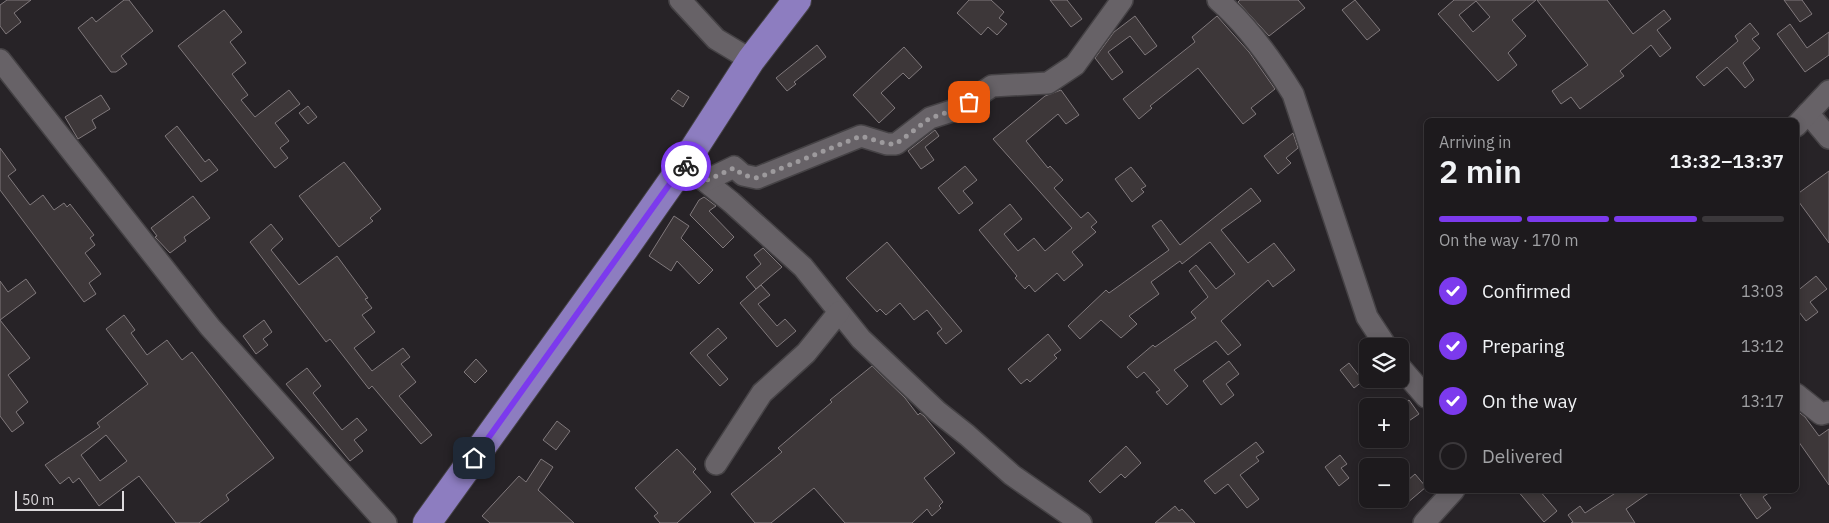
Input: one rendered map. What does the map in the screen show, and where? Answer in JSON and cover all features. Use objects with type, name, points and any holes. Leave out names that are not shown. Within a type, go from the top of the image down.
[{"type":"highway","points":[[427,523],[684,164],[750,60],[797,0]]},
{"type":"street","points":[[680,0],[716,39],[750,60]]},
{"type":"street","points":[[705,181],[734,168],[743,175],[757,178],[861,136],[887,144],[896,144],[930,118],[958,109],[992,86],[1048,83],[1075,65],[1122,0]]},
{"type":"street","points":[[1218,0],[1241,22],[1276,66],[1293,94],[1353,268],[1367,317],[1381,338]]},
{"type":"street","points":[[0,60],[210,327],[386,523]]},
{"type":"street","points":[[1829,91],[1802,120],[1829,138]]},
{"type":"street","points":[[684,164],[803,267],[862,339],[938,412],[968,435],[1012,475],[1081,523]]},
{"type":"street","points":[[716,464],[762,393],[806,353],[839,312]]},
{"type":"street","points":[[1409,377],[1424,394]]},
{"type":"street","points":[[1799,396],[1821,414],[1829,412]]},
{"type":"street","points":[[1424,523],[1451,493]]},
{"type":"building","points":[[7,0],[31,0],[14,13],[21,22],[6,34],[0,26],[0,5]]},
{"type":"building","points":[[124,0],[129,0],[153,31],[121,56],[127,64],[116,72],[111,72],[78,28],[92,17],[96,22]]},
{"type":"building","points":[[969,0],[991,0],[1004,12],[999,18],[1007,24],[997,35],[988,27],[981,35],[957,13]]},
{"type":"building","points":[[1050,0],[1067,0],[1082,19],[1071,27]]},
{"type":"building","points":[[1240,0],[1298,0],[1305,8],[1269,36],[1238,2]]},
{"type":"building","points":[[1355,0],[1380,30],[1367,40],[1342,10]]},
{"type":"building","points":[[1454,0],[1536,0],[1512,20],[1526,36],[1508,53],[1517,65],[1498,81],[1438,14]],"holes":[[[1476,1],[1490,17],[1473,32],[1459,15]]]},
{"type":"building","points":[[1537,0],[1607,0],[1633,34],[1664,10],[1671,19],[1657,30],[1671,48],[1660,57],[1651,45],[1620,71],[1624,76],[1580,109],[1571,97],[1561,104],[1552,91],[1588,65]]},
{"type":"building","points":[[1784,0],[1802,0],[1812,14],[1800,22]]},
{"type":"building","points":[[224,10],[242,32],[230,42],[246,63],[232,74],[248,95],[241,100],[255,117],[289,90],[300,104],[275,123],[289,141],[280,148],[288,158],[275,168],[178,46]]},
{"type":"building","points":[[1135,16],[1157,46],[1145,55],[1130,36],[1108,52],[1123,72],[1112,80],[1095,58],[1114,32]]},
{"type":"building","points":[[1217,16],[1249,52],[1275,89],[1251,108],[1256,114],[1243,124],[1198,68],[1150,106],[1152,108],[1139,119],[1123,99],[1195,42],[1192,37]]},
{"type":"building","points":[[1750,23],[1759,34],[1752,39],[1760,48],[1743,63],[1754,80],[1745,88],[1727,67],[1704,86],[1696,77],[1738,41],[1735,36]]},
{"type":"building","points":[[1790,24],[1807,48],[1829,32],[1829,55],[1805,72],[1777,34]]},
{"type":"building","points":[[817,45],[826,57],[794,82],[796,84],[787,91],[776,78]]},
{"type":"building","points":[[904,47],[922,67],[909,79],[903,73],[881,93],[895,108],[879,123],[853,95]]},
{"type":"building","points":[[678,90],[689,97],[683,107],[671,99]]},
{"type":"building","points":[[1061,90],[1079,115],[1066,124],[1058,114],[1026,141],[1048,168],[1050,166],[1063,180],[1054,188],[1081,218],[1088,212],[1097,222],[1091,227],[1096,232],[1072,252],[1083,265],[1064,281],[1057,273],[1035,292],[1029,285],[1025,289],[1015,278],[1017,276],[979,230],[1010,204],[1022,219],[1004,234],[1018,251],[1034,238],[1045,251],[1072,228],[993,139],[1045,96]]},
{"type":"building","points":[[101,95],[110,109],[92,120],[96,128],[78,139],[65,117]]},
{"type":"building","points":[[308,106],[317,117],[308,124],[299,113]]},
{"type":"building","points":[[177,126],[205,162],[209,159],[218,170],[201,182],[165,136]]},
{"type":"building","points":[[935,130],[939,136],[925,147],[934,160],[921,169],[908,151]]},
{"type":"building","points":[[1293,133],[1298,148],[1286,158],[1291,163],[1278,174],[1264,156]]},
{"type":"building","points":[[0,148],[16,170],[8,176],[30,205],[43,195],[54,210],[64,203],[67,207],[70,204],[94,235],[90,238],[95,245],[85,253],[101,274],[89,283],[96,294],[84,302],[0,190]]},
{"type":"building","points":[[344,162],[381,209],[370,218],[373,221],[339,247],[299,196]]},
{"type":"building","points":[[965,166],[977,180],[963,191],[973,203],[959,214],[938,188]]},
{"type":"building","points":[[1131,167],[1146,186],[1141,189],[1144,192],[1132,202],[1115,179]]},
{"type":"building","points":[[1829,171],[1829,243],[1799,202],[1799,193]]},
{"type":"building","points":[[1251,188],[1261,201],[1221,230],[1248,263],[1274,243],[1295,270],[1273,287],[1268,280],[1221,321],[1241,345],[1228,355],[1216,341],[1174,370],[1188,386],[1167,405],[1156,392],[1160,390],[1144,372],[1137,378],[1127,367],[1153,345],[1155,347],[1196,318],[1191,312],[1208,297],[1189,271],[1196,265],[1216,289],[1235,274],[1210,242],[1182,264],[1180,261],[1151,282],[1159,294],[1129,316],[1137,324],[1121,338],[1101,320],[1080,339],[1068,326],[1106,290],[1109,293],[1169,250],[1152,226],[1161,220],[1180,245]]},
{"type":"building","points":[[193,196],[210,218],[184,237],[186,241],[170,253],[155,237],[157,236],[151,228]]},
{"type":"building","points":[[704,197],[716,206],[709,211],[734,237],[723,248],[690,215],[699,200]]},
{"type":"building","points":[[674,216],[689,226],[681,238],[713,270],[699,284],[677,261],[671,271],[649,256]]},
{"type":"building","points":[[271,224],[283,239],[271,250],[299,285],[337,256],[368,298],[365,299],[372,308],[362,315],[375,332],[354,348],[372,371],[403,348],[410,357],[401,364],[416,382],[399,396],[432,435],[421,444],[372,386],[369,389],[330,339],[326,342],[250,242]]},
{"type":"building","points":[[887,242],[962,331],[946,344],[937,333],[942,329],[927,310],[914,320],[900,303],[886,315],[880,309],[877,312],[846,278]]},
{"type":"building","points":[[763,248],[782,267],[756,289],[746,277],[761,264],[754,255]]},
{"type":"building","points":[[1816,276],[1827,289],[1810,302],[1818,312],[1806,321],[1799,312],[1799,290]]},
{"type":"building","points":[[26,279],[36,293],[0,320],[0,281],[8,292]]},
{"type":"building","points":[[761,285],[770,295],[758,304],[777,326],[785,319],[796,331],[777,347],[740,303]]},
{"type":"building","points":[[124,315],[135,330],[131,333],[147,355],[167,340],[182,360],[192,352],[274,458],[226,495],[229,500],[199,523],[176,523],[139,476],[99,506],[79,478],[73,483],[69,477],[60,484],[45,465],[100,427],[97,423],[148,384],[106,329]],"holes":[[[106,435],[127,461],[100,481],[81,455]]]},
{"type":"building","points":[[0,320],[30,358],[8,375],[28,402],[16,412],[24,423],[12,432],[0,416]]},
{"type":"building","points":[[264,320],[272,332],[263,339],[268,345],[256,354],[243,336]]},
{"type":"building","points":[[718,328],[727,338],[707,355],[728,379],[720,386],[690,353]]},
{"type":"building","points":[[1048,334],[1061,350],[1054,355],[1057,358],[1030,382],[1027,379],[1021,384],[1008,369]]},
{"type":"building","points":[[476,359],[487,371],[475,383],[464,372]]},
{"type":"building","points":[[1229,361],[1239,374],[1226,384],[1234,395],[1221,405],[1203,381]]},
{"type":"building","points":[[1349,363],[1359,376],[1359,384],[1354,388],[1340,370]]},
{"type":"building","points":[[872,366],[905,398],[918,415],[920,413],[924,416],[955,453],[924,478],[943,502],[939,506],[941,508],[932,516],[927,509],[912,523],[845,523],[814,488],[771,523],[755,523],[731,494],[782,452],[778,448],[832,402],[830,400]]},
{"type":"building","points":[[307,368],[321,386],[313,393],[342,430],[357,418],[367,430],[354,440],[363,451],[350,461],[286,384]]},
{"type":"building","points":[[1409,400],[1419,414],[1409,421]]},
{"type":"building","points":[[1799,412],[1805,417],[1819,436],[1829,429],[1829,485],[1799,442]]},
{"type":"building","points":[[557,421],[570,431],[556,450],[543,440]]},
{"type":"building","points":[[1256,442],[1264,452],[1256,457],[1259,461],[1240,475],[1259,499],[1247,508],[1228,484],[1215,494],[1204,481]]},
{"type":"building","points":[[1126,446],[1141,463],[1125,478],[1121,474],[1100,493],[1089,481]]},
{"type":"building","points":[[677,449],[696,469],[693,472],[711,492],[677,523],[660,523],[654,516],[658,513],[635,488]]},
{"type":"building","points":[[1340,455],[1347,464],[1341,468],[1349,478],[1339,486],[1325,467]]},
{"type":"building","points":[[541,459],[553,467],[538,490],[574,523],[490,523],[482,516],[519,476],[526,482]]},
{"type":"building","points":[[1415,474],[1424,485],[1424,489],[1409,501],[1409,479]]},
{"type":"building","points":[[1520,493],[1542,493],[1557,511],[1544,522]]},
{"type":"building","points":[[1615,493],[1649,493],[1626,509],[1635,523],[1571,523],[1573,522],[1568,515],[1580,506],[1585,513]]},
{"type":"building","points":[[1743,493],[1769,493],[1763,497],[1771,508],[1757,519],[1740,495]]},
{"type":"building","points":[[1175,506],[1179,511],[1182,509],[1195,523],[1155,523]]},
{"type":"way so far","points":[[686,166],[705,181],[734,168],[743,175],[757,178],[861,136],[887,144],[896,144],[930,118],[958,109],[969,102]]},
{"type":"route","points":[[474,458],[684,164],[686,166]]}]
